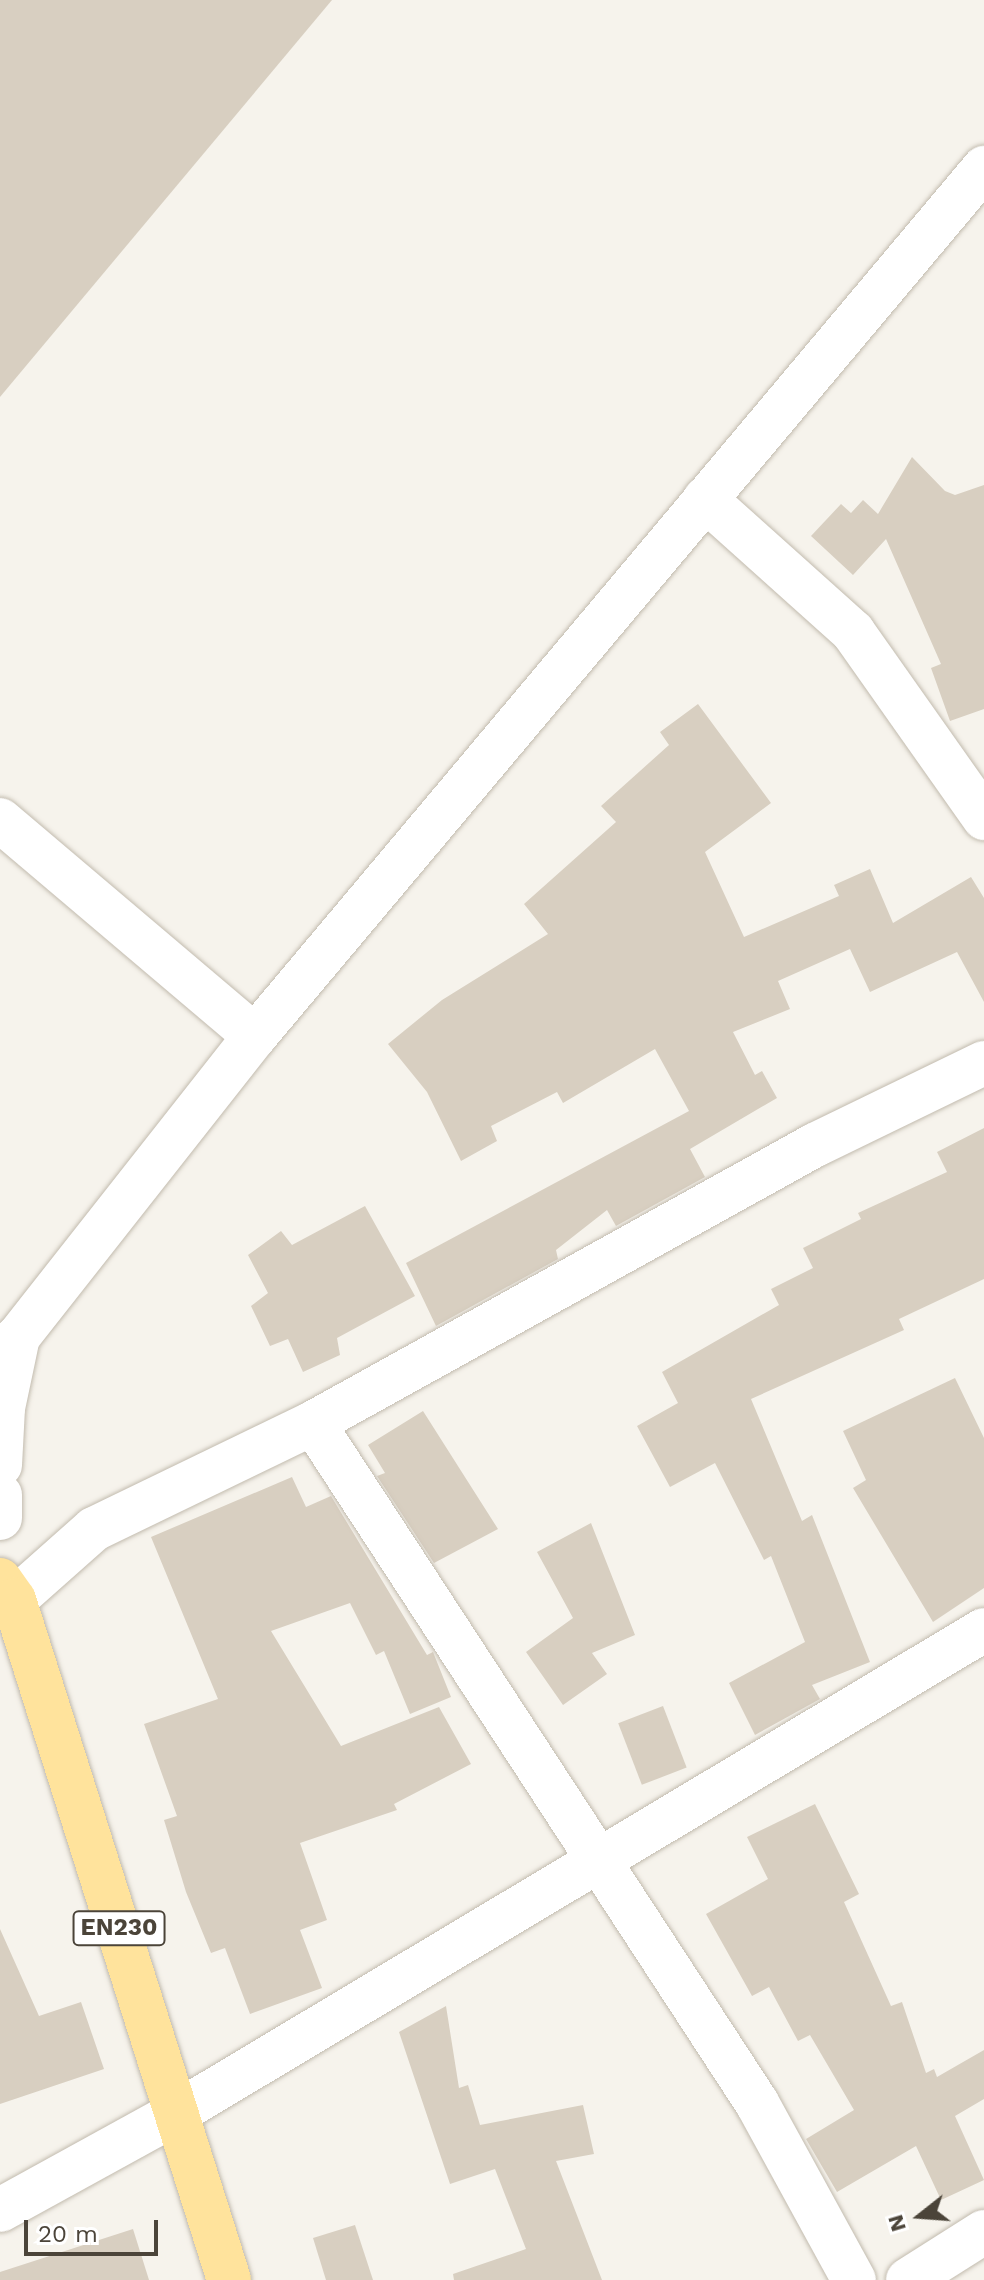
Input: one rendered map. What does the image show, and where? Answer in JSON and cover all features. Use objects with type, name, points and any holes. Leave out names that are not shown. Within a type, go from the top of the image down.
[{"type":"main road","name":"EN230","points":[[7,1590],[178,2112],[229,2280]]},
{"type":"street","points":[[0,1465],[9,1344],[255,1036],[984,168]]},
{"type":"street","points":[[705,499],[853,632],[984,818]]},
{"type":"street","points":[[0,820],[255,1036]]},
{"type":"street","points":[[7,1590],[94,1529],[313,1423],[815,1145],[984,1063]]},
{"type":"street","points":[[313,1423],[600,1858],[757,2103],[854,2280]]},
{"type":"street","points":[[0,1495],[0,1518]]},
{"type":"street","points":[[0,2210],[178,2112],[984,1630]]},
{"type":"street","points":[[908,2280],[984,2232]]},
{"type":"building","points":[[0,0],[332,0],[0,397]]},
{"type":"building","points":[[912,457],[945,491],[955,495],[984,485],[984,709],[950,721],[931,668],[941,664],[886,539],[853,575],[811,536],[841,504],[851,513],[863,500],[878,514]]},
{"type":"building","points":[[698,704],[771,803],[705,852],[744,937],[839,896],[834,885],[870,869],[893,923],[971,877],[984,898],[984,1002],[957,952],[870,992],[850,949],[778,981],[790,1009],[733,1032],[755,1075],[762,1071],[777,1098],[690,1149],[705,1177],[616,1226],[607,1210],[556,1250],[558,1259],[436,1326],[406,1263],[689,1111],[655,1049],[563,1103],[557,1092],[491,1126],[497,1141],[461,1161],[427,1092],[388,1044],[442,1000],[548,934],[524,904],[616,822],[601,806],[669,745],[660,732]]},
{"type":"building","points":[[984,1128],[984,1279],[899,1319],[904,1330],[751,1399],[802,1521],[812,1515],[870,1662],[812,1685],[820,1699],[755,1735],[729,1683],[805,1642],[771,1556],[764,1560],[715,1463],[670,1487],[637,1426],[678,1403],[662,1372],[779,1305],[771,1289],[813,1268],[803,1248],[861,1219],[858,1213],[947,1172],[937,1152]]},
{"type":"building","points":[[365,1206],[415,1296],[337,1338],[340,1355],[303,1372],[288,1339],[270,1346],[251,1306],[268,1293],[248,1255],[281,1231],[292,1245]]},
{"type":"building","points":[[955,1378],[984,1438],[984,1588],[933,1622],[853,1488],[866,1480],[843,1431]]},
{"type":"building","points":[[423,1411],[498,1529],[434,1563],[377,1476],[385,1473],[368,1445]]},
{"type":"building","points":[[292,1477],[306,1507],[331,1496],[427,1655],[433,1652],[451,1697],[410,1714],[384,1651],[376,1655],[350,1603],[271,1631],[341,1746],[439,1707],[471,1764],[394,1804],[397,1810],[300,1843],[327,1920],[300,1930],[322,1988],[250,2014],[225,1948],[211,1953],[186,1892],[164,1820],[177,1816],[144,1724],[218,1699],[151,1537]]},
{"type":"building","points":[[591,1523],[635,1635],[592,1653],[607,1674],[563,1705],[526,1652],[573,1618],[537,1552]]},
{"type":"building","points":[[663,1706],[687,1768],[642,1785],[618,1723]]},
{"type":"building","points":[[815,1804],[859,1894],[844,1902],[891,2006],[902,2002],[926,2073],[934,2069],[937,2077],[984,2050],[984,2099],[955,2116],[984,2180],[941,2200],[916,2146],[837,2192],[806,2139],[854,2110],[810,2035],[798,2041],[769,1987],[752,1996],[706,1914],[768,1879],[747,1837]]},
{"type":"building","points":[[0,1929],[39,2016],[81,2002],[104,2069],[0,2104]]},
{"type":"building","points":[[446,2006],[459,2088],[468,2085],[480,2125],[583,2105],[594,2154],[556,2161],[602,2280],[454,2280],[453,2274],[526,2249],[495,2169],[450,2184],[399,2032]]},
{"type":"building","points":[[355,2225],[373,2280],[326,2280],[313,2238]]},
{"type":"building","points":[[133,2229],[149,2280],[0,2280],[0,2272]]}]
